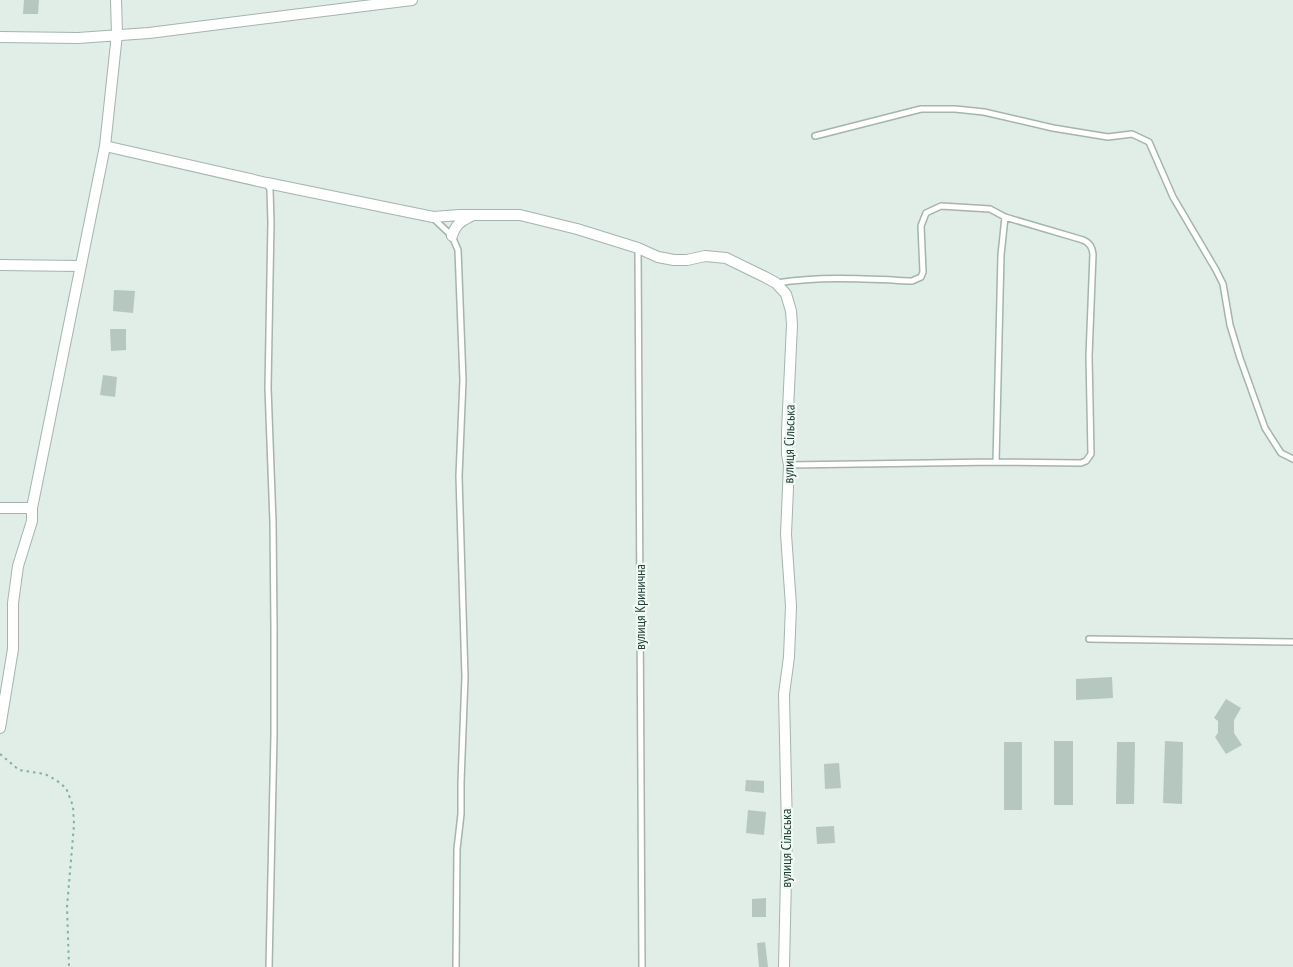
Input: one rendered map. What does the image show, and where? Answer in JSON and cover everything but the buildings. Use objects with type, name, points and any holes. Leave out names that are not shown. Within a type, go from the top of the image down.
[{"type":"street","points":[[0,728],[13,649],[13,603],[18,566],[32,521],[32,508],[104,146],[117,34],[116,0]]},
{"type":"street","points":[[0,37],[78,38],[169,31],[412,0]]},
{"type":"street","points":[[104,146],[267,183],[433,217],[474,214],[520,215],[549,220],[638,248],[658,257],[674,260],[688,260],[705,256],[726,258],[776,283]]},
{"type":"street","points":[[452,236],[455,228],[461,222],[474,214]]},
{"type":"street","points":[[0,265],[79,266]]},
{"type":"street","name":"вулиця Сільська","points":[[776,283],[786,294],[792,318],[787,431],[789,465],[786,534],[791,606],[789,658],[784,694],[787,831],[784,967]]},
{"type":"street","points":[[0,508],[32,508]]},
{"type":"lane","points":[[815,136],[921,109],[954,109],[984,112],[1053,128],[1108,137],[1132,134],[1150,142],[1173,198],[1223,284],[1230,325],[1265,428],[1281,453],[1293,459]]},
{"type":"lane","points":[[267,183],[270,190],[271,222],[268,388],[273,522],[274,628],[274,735],[269,967]]},
{"type":"lane","points":[[776,283],[806,279],[847,278],[912,281],[921,277],[923,272],[921,226],[926,213],[941,206],[990,209],[1005,217],[1083,240],[1092,248],[1093,254],[1089,356],[1091,454],[1086,461],[1081,463],[996,462],[789,465]]},
{"type":"lane","points":[[433,217],[452,236],[458,250],[464,380],[459,476],[465,677],[461,814],[457,848],[456,967]]},
{"type":"lane","points":[[996,462],[1001,255],[1005,217]]},
{"type":"lane","name":"вулиця Кринична","points":[[638,248],[642,967]]},
{"type":"lane","points":[[1088,639],[1293,642]]},
{"type":"path","points":[[0,754],[19,770],[45,774],[56,780],[66,788],[73,806],[74,825],[67,907],[69,967]]}]
